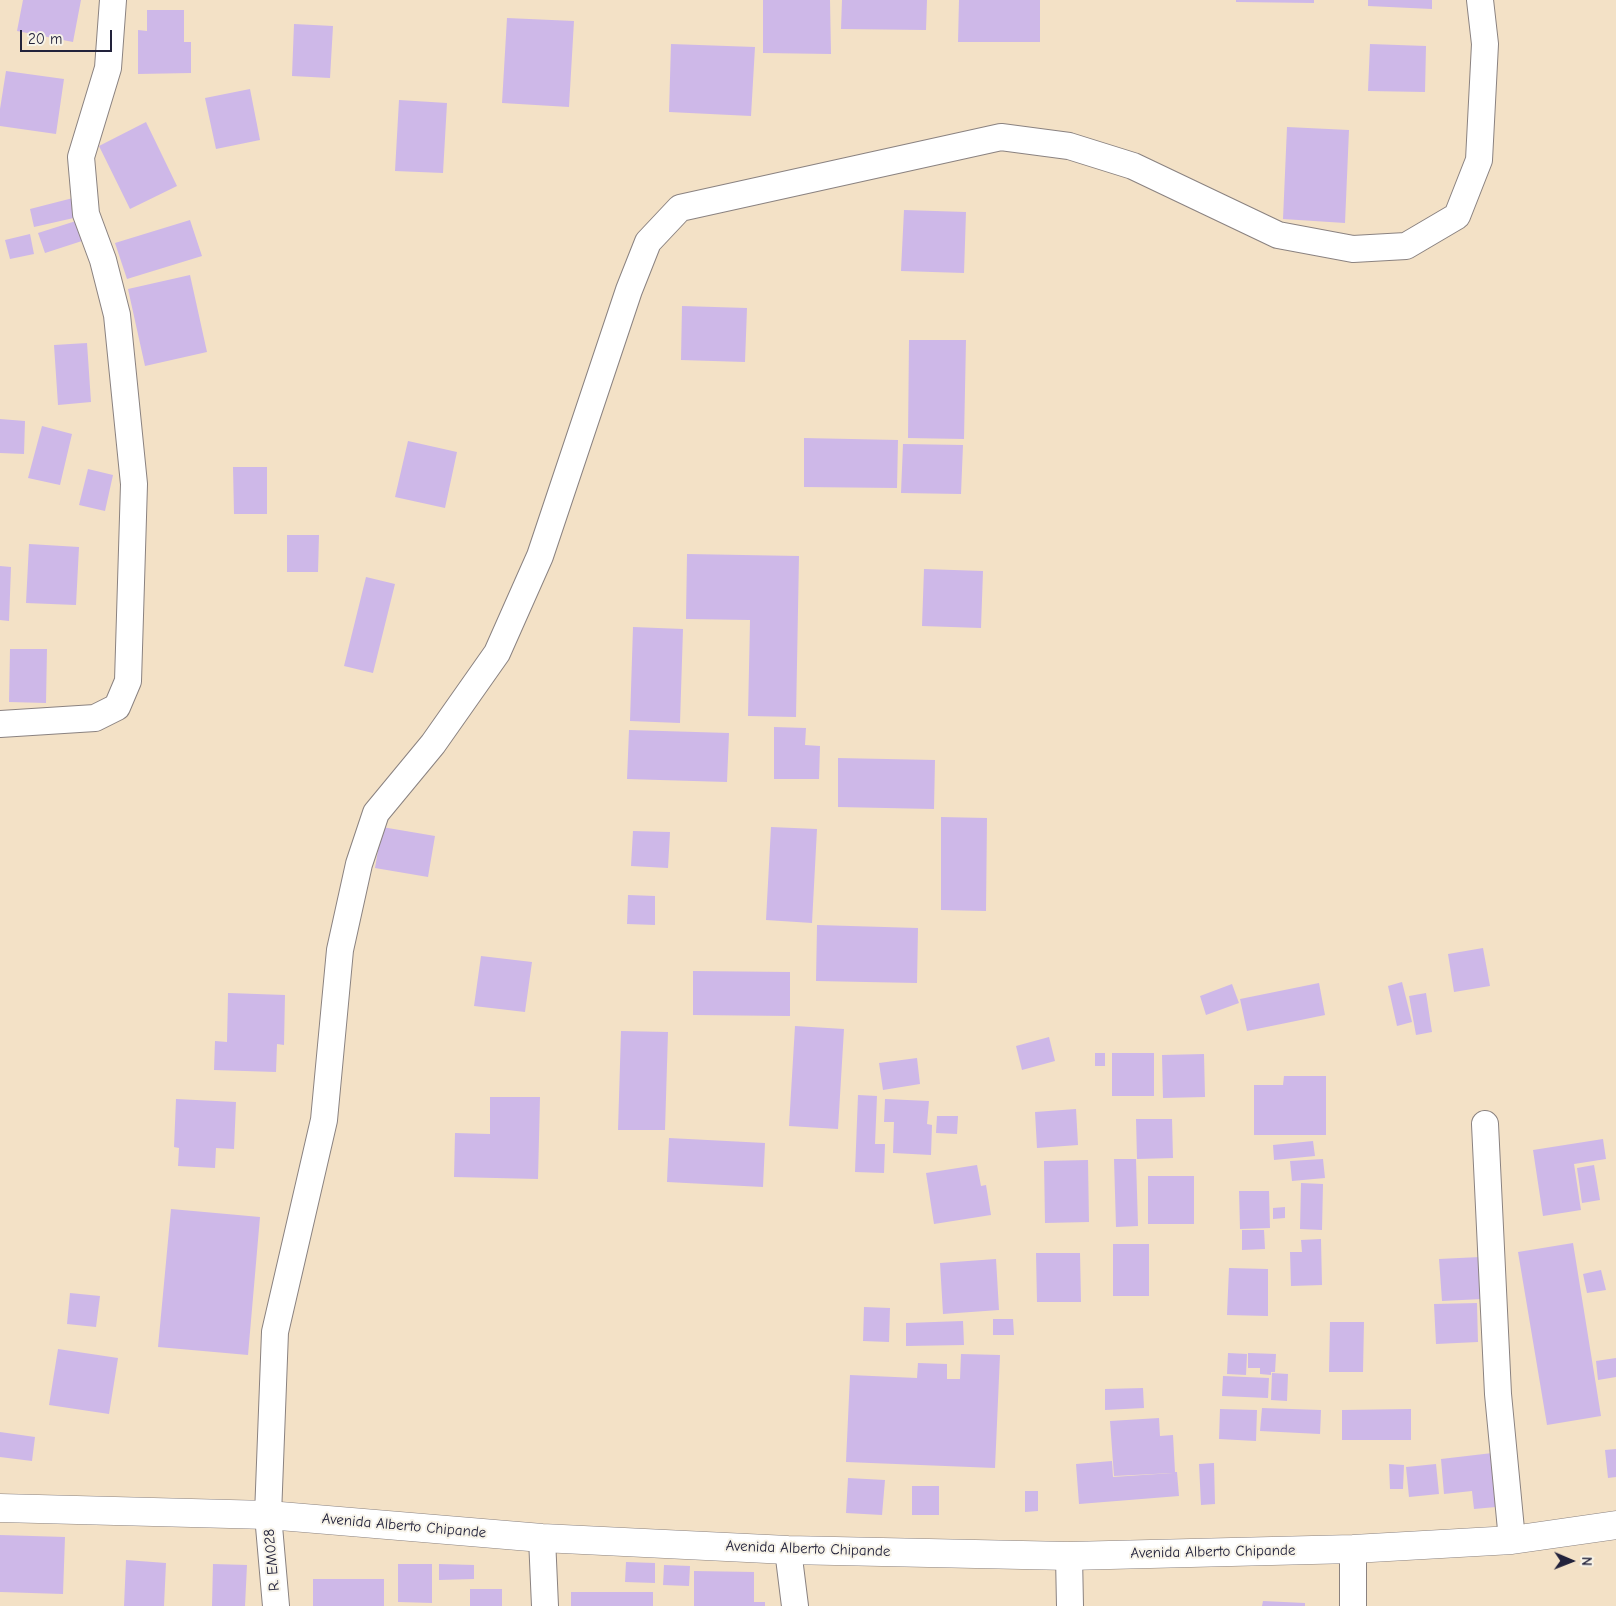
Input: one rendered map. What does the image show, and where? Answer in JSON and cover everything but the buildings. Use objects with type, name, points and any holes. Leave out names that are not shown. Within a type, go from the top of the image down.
[{"type":"main road","name":"Avenida Alberto Chipande","points":[[0,1508],[268,1514],[542,1538],[788,1550],[1069,1556],[1353,1549],[1512,1540],[1616,1525]]},
{"type":"street","points":[[0,724],[95,718],[117,707],[128,681],[133,474],[117,315],[103,260],[86,214],[81,157],[108,68],[113,0]]},
{"type":"street","name":"R. EM028","points":[[276,1606],[268,1514],[275,1332],[324,1120],[340,950],[359,864],[376,813],[433,744],[497,653],[540,556],[628,290],[648,242],[680,208],[1001,137],[1069,146],[1133,166],[1278,235],[1352,249],[1406,246],[1456,216],[1479,160],[1485,44],[1480,0]]},
{"type":"street","points":[[1485,1124],[1498,1394],[1512,1540]]},
{"type":"street","points":[[542,1538],[545,1606]]},
{"type":"street","points":[[1352,1606],[1353,1549]]},
{"type":"street","points":[[788,1550],[795,1606]]},
{"type":"street","points":[[1069,1556],[1070,1606]]}]
